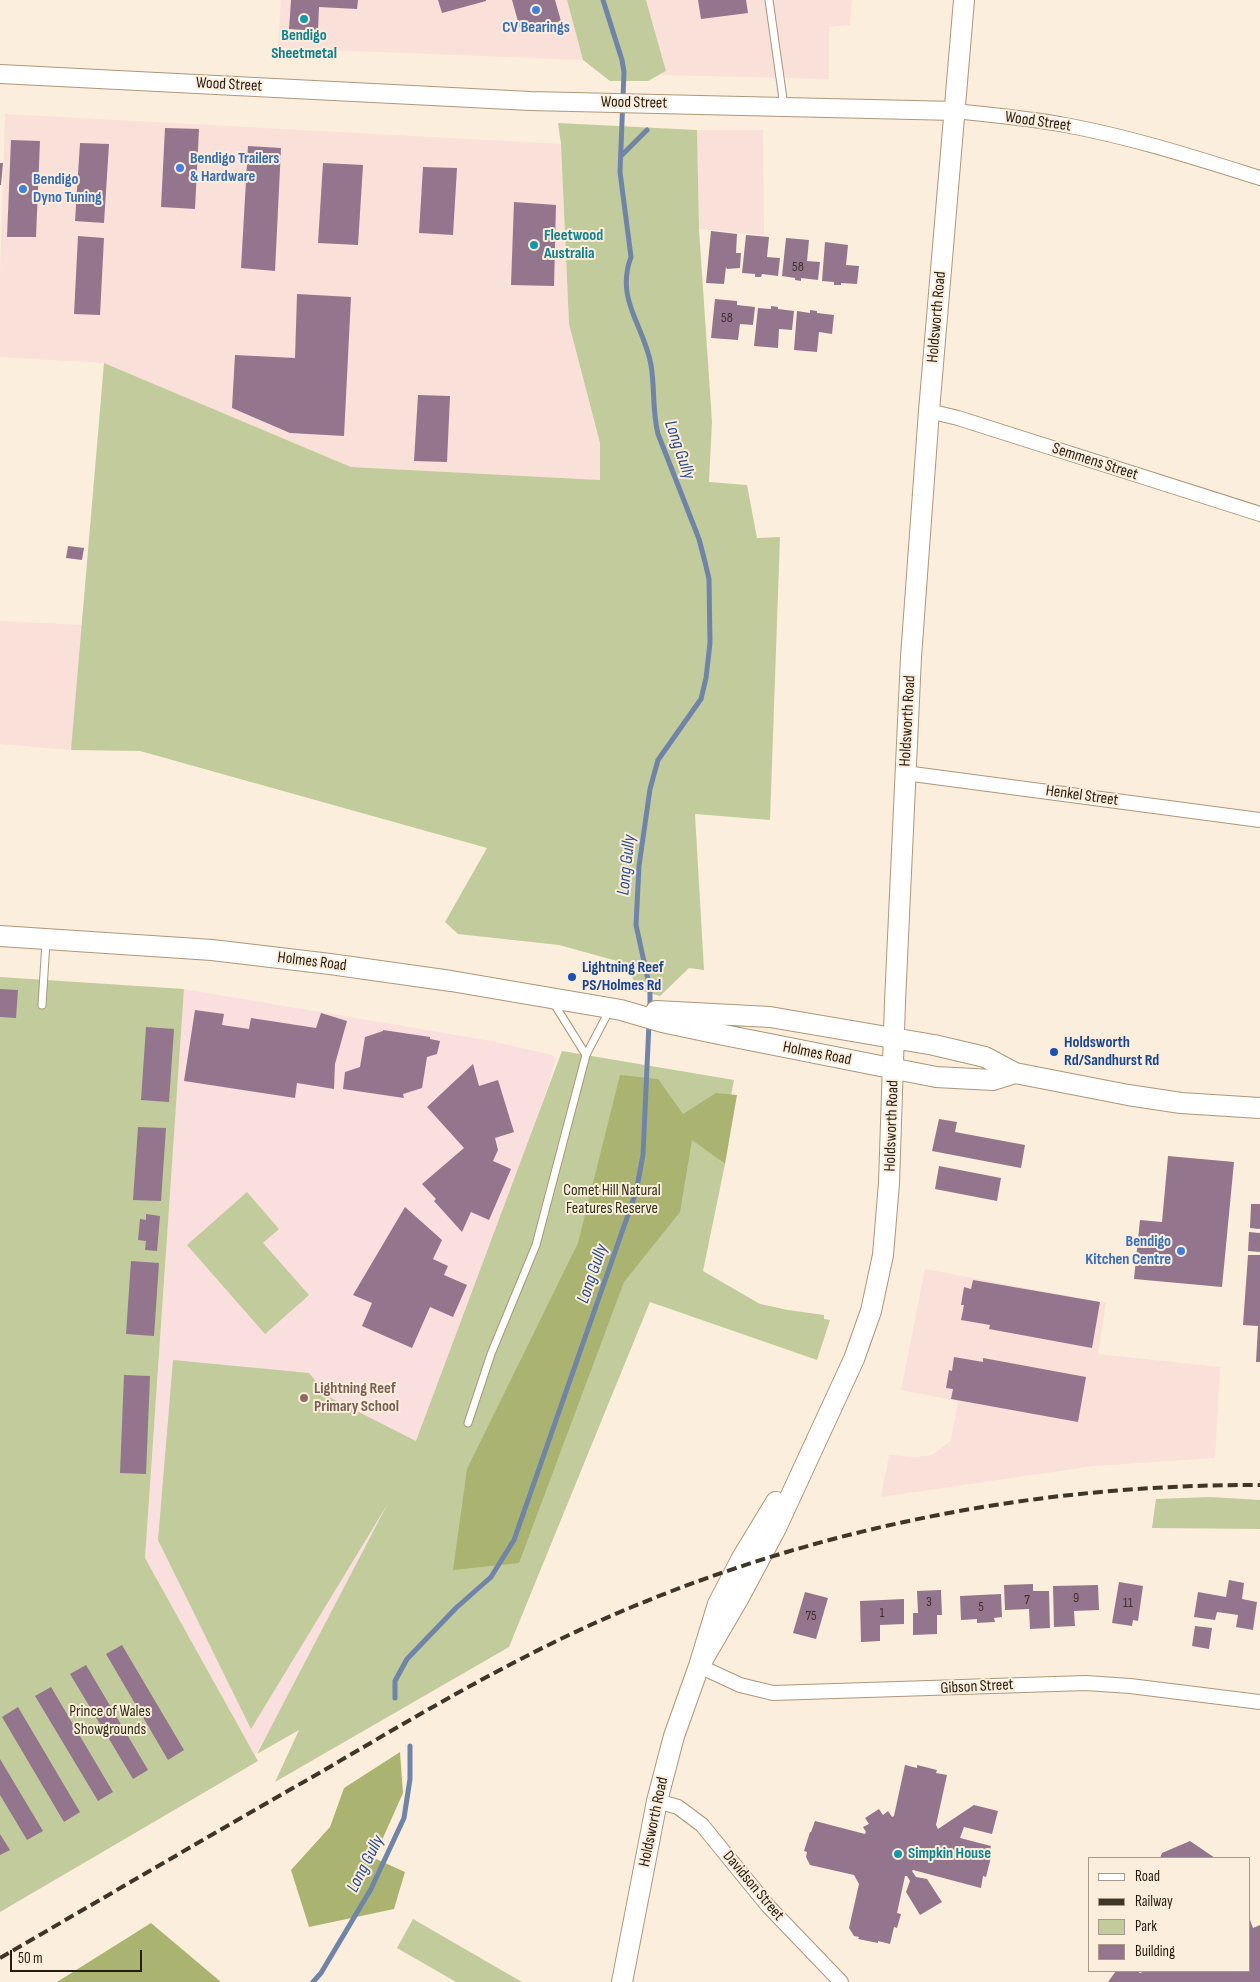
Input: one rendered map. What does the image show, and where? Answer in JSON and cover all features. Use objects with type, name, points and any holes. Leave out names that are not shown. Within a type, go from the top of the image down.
[{"type":"main road","name":"Holdsworth Road","points":[[622,1982],[657,1801],[674,1736],[699,1666],[776,1528],[854,1359],[864,1334],[883,1256],[889,1183],[905,772],[918,557],[964,0]]},
{"type":"main road","name":"Holmes Road","points":[[0,936],[212,950],[273,956],[451,981],[652,1015],[936,1077],[993,1080],[1015,1073]]},
{"type":"main road","name":"Holmes Road","points":[[652,1015],[770,1017],[895,1037],[985,1057],[1015,1073],[1152,1099],[1260,1108]]},
{"type":"street","name":"Wood Street","points":[[0,74],[530,101],[955,111],[1012,117],[1088,130],[1147,144],[1260,178]]},
{"type":"street","name":"Semmens Street","points":[[929,411],[958,418],[1260,514]]},
{"type":"street","name":"Henkel Street","points":[[905,772],[1260,820]]},
{"type":"street","name":"Gibson Street","points":[[699,1666],[740,1685],[773,1693],[1086,1683],[1130,1686],[1260,1702]]},
{"type":"street","name":"Davidson Street","points":[[657,1801],[678,1807],[702,1825],[768,1906],[842,1982]]},
{"type":"lane","points":[[768,0],[784,107]]},
{"type":"lane","points":[[42,1005],[46,939]]},
{"type":"lane","points":[[550,998],[586,1055]]},
{"type":"lane","points":[[468,1423],[491,1354],[536,1245],[586,1055],[616,1009]]},
{"type":"shaded area","points":[[281,0],[567,0],[583,60],[278,48]]},
{"type":"shaded area","points":[[646,0],[852,0],[850,25],[829,27],[829,79],[661,75],[666,71]]},
{"type":"shaded area","points":[[5,114],[561,144],[569,324],[600,443],[601,480],[351,467],[104,363],[0,357],[0,274]]},
{"type":"shaded area","points":[[697,130],[763,130],[764,235],[699,229]]},
{"type":"shaded area","points":[[0,621],[82,625],[71,750],[0,744]]},
{"type":"shaded area","name":"Lightning Reef Primary School","points":[[184,989],[491,1041],[552,1055],[556,1059],[430,1462],[255,1755],[145,1558]]},
{"type":"shaded area","points":[[925,1269],[1106,1303],[1098,1354],[1220,1367],[1215,1458],[1094,1466],[881,1497],[889,1455],[916,1457],[932,1455],[951,1441],[958,1401],[901,1390]]},
{"type":"green space","points":[[567,0],[646,0],[666,71],[648,81],[610,81],[583,60]]},
{"type":"green space","points":[[558,123],[697,130],[699,229],[712,422],[709,482],[747,485],[757,538],[780,537],[770,820],[695,814],[704,970],[689,968],[660,996],[636,989],[628,964],[559,945],[458,934],[445,922],[487,848],[140,751],[71,750],[104,363],[351,467],[600,480],[600,443],[569,324],[561,144]]},
{"type":"green space","name":"Prince of Wales Showgrounds","points":[[0,977],[184,989],[145,1558],[258,1761],[0,1912]]},
{"type":"green space","name":"Comet Hill Natural Features Reserve","points":[[562,1051],[734,1080],[719,1160],[725,1164],[703,1271],[760,1304],[824,1315],[824,1319],[830,1320],[817,1360],[650,1302],[509,1647],[275,1782],[299,1730],[257,1754],[387,1505],[251,1729],[158,1540],[173,1360],[309,1373],[329,1397],[416,1441]]},
{"type":"green space","points":[[620,1075],[658,1079],[683,1114],[716,1093],[737,1095],[725,1164],[692,1140],[680,1212],[624,1282],[519,1563],[453,1570],[467,1469],[578,1243]]},
{"type":"green space","points":[[247,1192],[279,1229],[263,1243],[309,1295],[265,1334],[187,1245]]},
{"type":"green space","points":[[1210,1497],[1260,1500],[1260,1529],[1152,1528],[1156,1499]]},
{"type":"green space","points":[[400,1752],[403,1793],[374,1858],[405,1872],[394,1909],[309,1927],[291,1870],[330,1827],[344,1788]]},
{"type":"green space","points":[[413,1919],[522,1982],[456,1982],[397,1948]]},
{"type":"green space","points":[[151,1923],[221,1982],[57,1982]]},
{"type":"building","name":"Bendigo Sheetmetal","points":[[291,0],[358,0],[357,9],[319,7],[318,31],[289,29]]},
{"type":"building","points":[[438,0],[486,0],[486,1],[442,13]]},
{"type":"building","name":"CV Bearings","points":[[512,0],[555,0],[561,21],[521,32]]},
{"type":"building","points":[[698,0],[746,0],[748,13],[701,19]]},
{"type":"building","name":"Bendigo Trailers & Hardware","points":[[165,128],[199,129],[195,209],[161,207]]},
{"type":"building","name":"Bendigo Dyno Tuning","points":[[11,140],[40,141],[36,237],[7,237]]},
{"type":"building","points":[[80,143],[109,144],[104,223],[75,221]]},
{"type":"building","points":[[248,146],[281,148],[275,271],[241,268]]},
{"type":"building","points":[[0,163],[3,163],[1,185],[0,185]]},
{"type":"building","points":[[323,163],[363,165],[358,245],[318,243]]},
{"type":"building","points":[[423,167],[457,168],[453,235],[419,233]]},
{"type":"building","name":"Fleetwood Australia","points":[[514,202],[556,205],[554,286],[511,285]]},
{"type":"building","points":[[711,231],[737,234],[736,253],[741,253],[740,268],[727,269],[726,267],[724,284],[706,283]]},
{"type":"building","points":[[746,235],[769,237],[767,257],[780,258],[778,276],[762,274],[761,277],[755,277],[755,274],[742,273]]},
{"type":"building","points":[[78,236],[104,238],[100,315],[74,314]]},
{"type":"building","points":[[786,238],[809,240],[807,261],[820,262],[818,280],[801,278],[801,281],[782,276]]},
{"type":"building","points":[[825,242],[848,245],[846,265],[859,266],[857,284],[841,283],[841,285],[834,285],[834,282],[822,281]]},
{"type":"building","points":[[297,294],[351,297],[344,436],[290,433],[232,408],[235,355],[295,358]]},
{"type":"building","points":[[715,299],[737,301],[737,305],[755,307],[753,325],[740,324],[738,340],[711,338]]},
{"type":"building","points":[[771,306],[794,311],[792,330],[779,329],[778,348],[754,346],[758,308],[771,309]]},
{"type":"building","points":[[810,310],[817,311],[817,313],[834,315],[832,334],[819,332],[817,352],[794,350],[797,311],[810,313]]},
{"type":"building","points":[[418,395],[450,396],[447,462],[414,461]]},
{"type":"building","points":[[68,546],[84,548],[82,560],[66,558]]},
{"type":"building","points":[[0,989],[18,990],[16,1018],[0,1017]]},
{"type":"building","points":[[195,1010],[224,1014],[222,1025],[249,1029],[251,1018],[316,1028],[321,1013],[347,1021],[335,1064],[334,1089],[297,1083],[295,1098],[184,1081]]},
{"type":"building","points":[[146,1027],[174,1029],[169,1102],[141,1100]]},
{"type":"building","points":[[383,1030],[430,1037],[430,1039],[440,1041],[437,1054],[427,1057],[422,1088],[403,1094],[404,1098],[343,1089],[345,1072],[360,1067],[365,1037]]},
{"type":"building","points":[[473,1064],[479,1086],[498,1080],[514,1132],[495,1138],[498,1150],[493,1161],[511,1169],[489,1220],[471,1212],[462,1232],[434,1201],[436,1199],[422,1184],[464,1148],[427,1107]]},
{"type":"building","points":[[939,1119],[957,1122],[955,1132],[1025,1145],[1021,1168],[932,1151]]},
{"type":"building","points":[[138,1127],[166,1128],[161,1201],[133,1200]]},
{"type":"building","name":"Bendigo Kitchen Centre","points":[[1168,1156],[1234,1162],[1222,1287],[1134,1279],[1140,1220],[1162,1222]]},
{"type":"building","points":[[939,1166],[1001,1178],[997,1201],[935,1189]]},
{"type":"building","points":[[1251,1204],[1260,1204],[1260,1229],[1250,1228]]},
{"type":"building","points":[[405,1207],[442,1240],[433,1259],[448,1266],[444,1275],[467,1285],[453,1317],[430,1307],[412,1348],[362,1326],[372,1303],[353,1295]]},
{"type":"building","points":[[146,1214],[160,1216],[157,1251],[145,1250],[146,1241],[138,1240],[140,1219],[146,1220]]},
{"type":"building","points":[[1249,1232],[1260,1233],[1260,1252],[1248,1251]]},
{"type":"building","points":[[1248,1255],[1260,1255],[1260,1362],[1256,1362],[1258,1326],[1243,1325]]},
{"type":"building","points":[[131,1261],[159,1263],[154,1336],[126,1334]]},
{"type":"building","points":[[973,1280],[1100,1302],[1092,1348],[989,1329],[990,1325],[961,1320],[964,1305],[961,1305],[964,1287],[971,1289]]},
{"type":"building","points":[[954,1357],[983,1362],[983,1358],[1086,1377],[1078,1422],[951,1399],[953,1389],[946,1388],[949,1370],[952,1371]]},
{"type":"building","points":[[124,1375],[150,1376],[146,1474],[120,1473]]},
{"type":"building","points":[[1229,1580],[1244,1583],[1242,1599],[1257,1602],[1253,1630],[1236,1627],[1238,1615],[1217,1612],[1215,1620],[1194,1617],[1198,1592],[1226,1597]]},
{"type":"building","points":[[1119,1582],[1143,1586],[1138,1621],[1133,1620],[1132,1626],[1112,1623]]},
{"type":"building","points":[[1033,1584],[1033,1591],[1049,1591],[1050,1628],[1030,1629],[1029,1609],[1005,1610],[1004,1585]]},
{"type":"building","points":[[1098,1585],[1099,1610],[1074,1611],[1075,1626],[1054,1627],[1053,1586]]},
{"type":"building","points":[[941,1590],[942,1615],[937,1615],[937,1634],[913,1635],[913,1613],[918,1613],[917,1591]]},
{"type":"building","points":[[805,1592],[828,1598],[816,1639],[793,1633]]},
{"type":"building","points":[[1001,1594],[1002,1617],[994,1618],[995,1622],[977,1623],[977,1619],[961,1620],[960,1596]]},
{"type":"building","points":[[904,1599],[904,1624],[880,1625],[880,1641],[861,1642],[860,1601]]},
{"type":"building","points":[[1195,1626],[1212,1628],[1209,1649],[1192,1646]]},
{"type":"building","points":[[122,1645],[184,1750],[168,1760],[106,1654]]},
{"type":"building","points":[[86,1665],[148,1770],[133,1779],[70,1674]]},
{"type":"building","points":[[51,1687],[113,1792],[98,1801],[35,1696]]},
{"type":"building","points":[[18,1707],[80,1812],[64,1822],[2,1717]]},
{"type":"building","points":[[0,1759],[43,1831],[27,1840],[0,1795]]},
{"type":"building","name":"Simpkin House","points":[[905,1765],[917,1768],[917,1765],[937,1770],[936,1773],[947,1775],[936,1825],[938,1829],[974,1805],[998,1811],[992,1834],[964,1827],[960,1838],[991,1846],[988,1857],[991,1857],[986,1877],[983,1876],[981,1888],[913,1870],[916,1877],[927,1879],[942,1902],[920,1915],[906,1892],[910,1881],[905,1876],[897,1913],[901,1914],[897,1928],[894,1927],[890,1944],[858,1939],[859,1937],[854,1936],[849,1928],[859,1884],[854,1875],[810,1865],[806,1857],[807,1852],[804,1851],[815,1821],[865,1834],[866,1832],[863,1827],[869,1824],[865,1818],[879,1809],[883,1815],[888,1811],[892,1817],[894,1816]]},
{"type":"building","points":[[0,1834],[10,1850],[0,1855]]},
{"type":"building","points":[[1190,1841],[1214,1857],[1160,1857],[1162,1853]]},
{"type":"building","points":[[1250,1920],[1253,1928],[1260,1925],[1260,1982],[1108,1982],[1115,1972],[1250,1972]]},
{"type":"waterway","name":"Long Gully","points":[[603,0],[624,72],[620,172],[631,257],[626,286],[628,300],[643,337],[651,365],[658,434],[699,539],[709,579],[710,643],[706,678],[701,699],[658,760],[650,789],[639,866],[636,925],[650,989],[650,1010]]},
{"type":"waterway","points":[[622,155],[647,130]]},
{"type":"waterway","name":"Long Gully","points":[[395,1698],[395,1681],[407,1659],[456,1608],[491,1577],[514,1540],[636,1192],[643,1155],[649,1023]]},
{"type":"waterway","name":"Long Gully","points":[[313,1982],[321,1973],[371,1889],[404,1818],[410,1779],[410,1746]]},
{"type":"railway","points":[[0,1958],[485,1678],[586,1627],[666,1593],[748,1564],[831,1540],[915,1520],[1000,1504],[1086,1493],[1173,1487],[1260,1485]]},
{"type":"place","name":"CV Bearings","points":[[536,10]]},
{"type":"place","name":"Bendigo Sheetmetal","points":[[304,19]]},
{"type":"place","name":"Bendigo Trailers & Hardware","points":[[180,168]]},
{"type":"place","name":"Bendigo Dyno Tuning","points":[[23,189]]},
{"type":"place","name":"Fleetwood Australia","points":[[534,245]]},
{"type":"place","name":"Lightning Reef PS/Holmes Rd","points":[[572,977]]},
{"type":"place","name":"Holdsworth Rd/Sandhurst Rd","points":[[1054,1052]]},
{"type":"place","name":"Bendigo Kitchen Centre","points":[[1181,1251]]},
{"type":"place","name":"Lightning Reef Primary School","points":[[304,1398]]},
{"type":"place","name":"Simpkin House","points":[[898,1854]]}]
